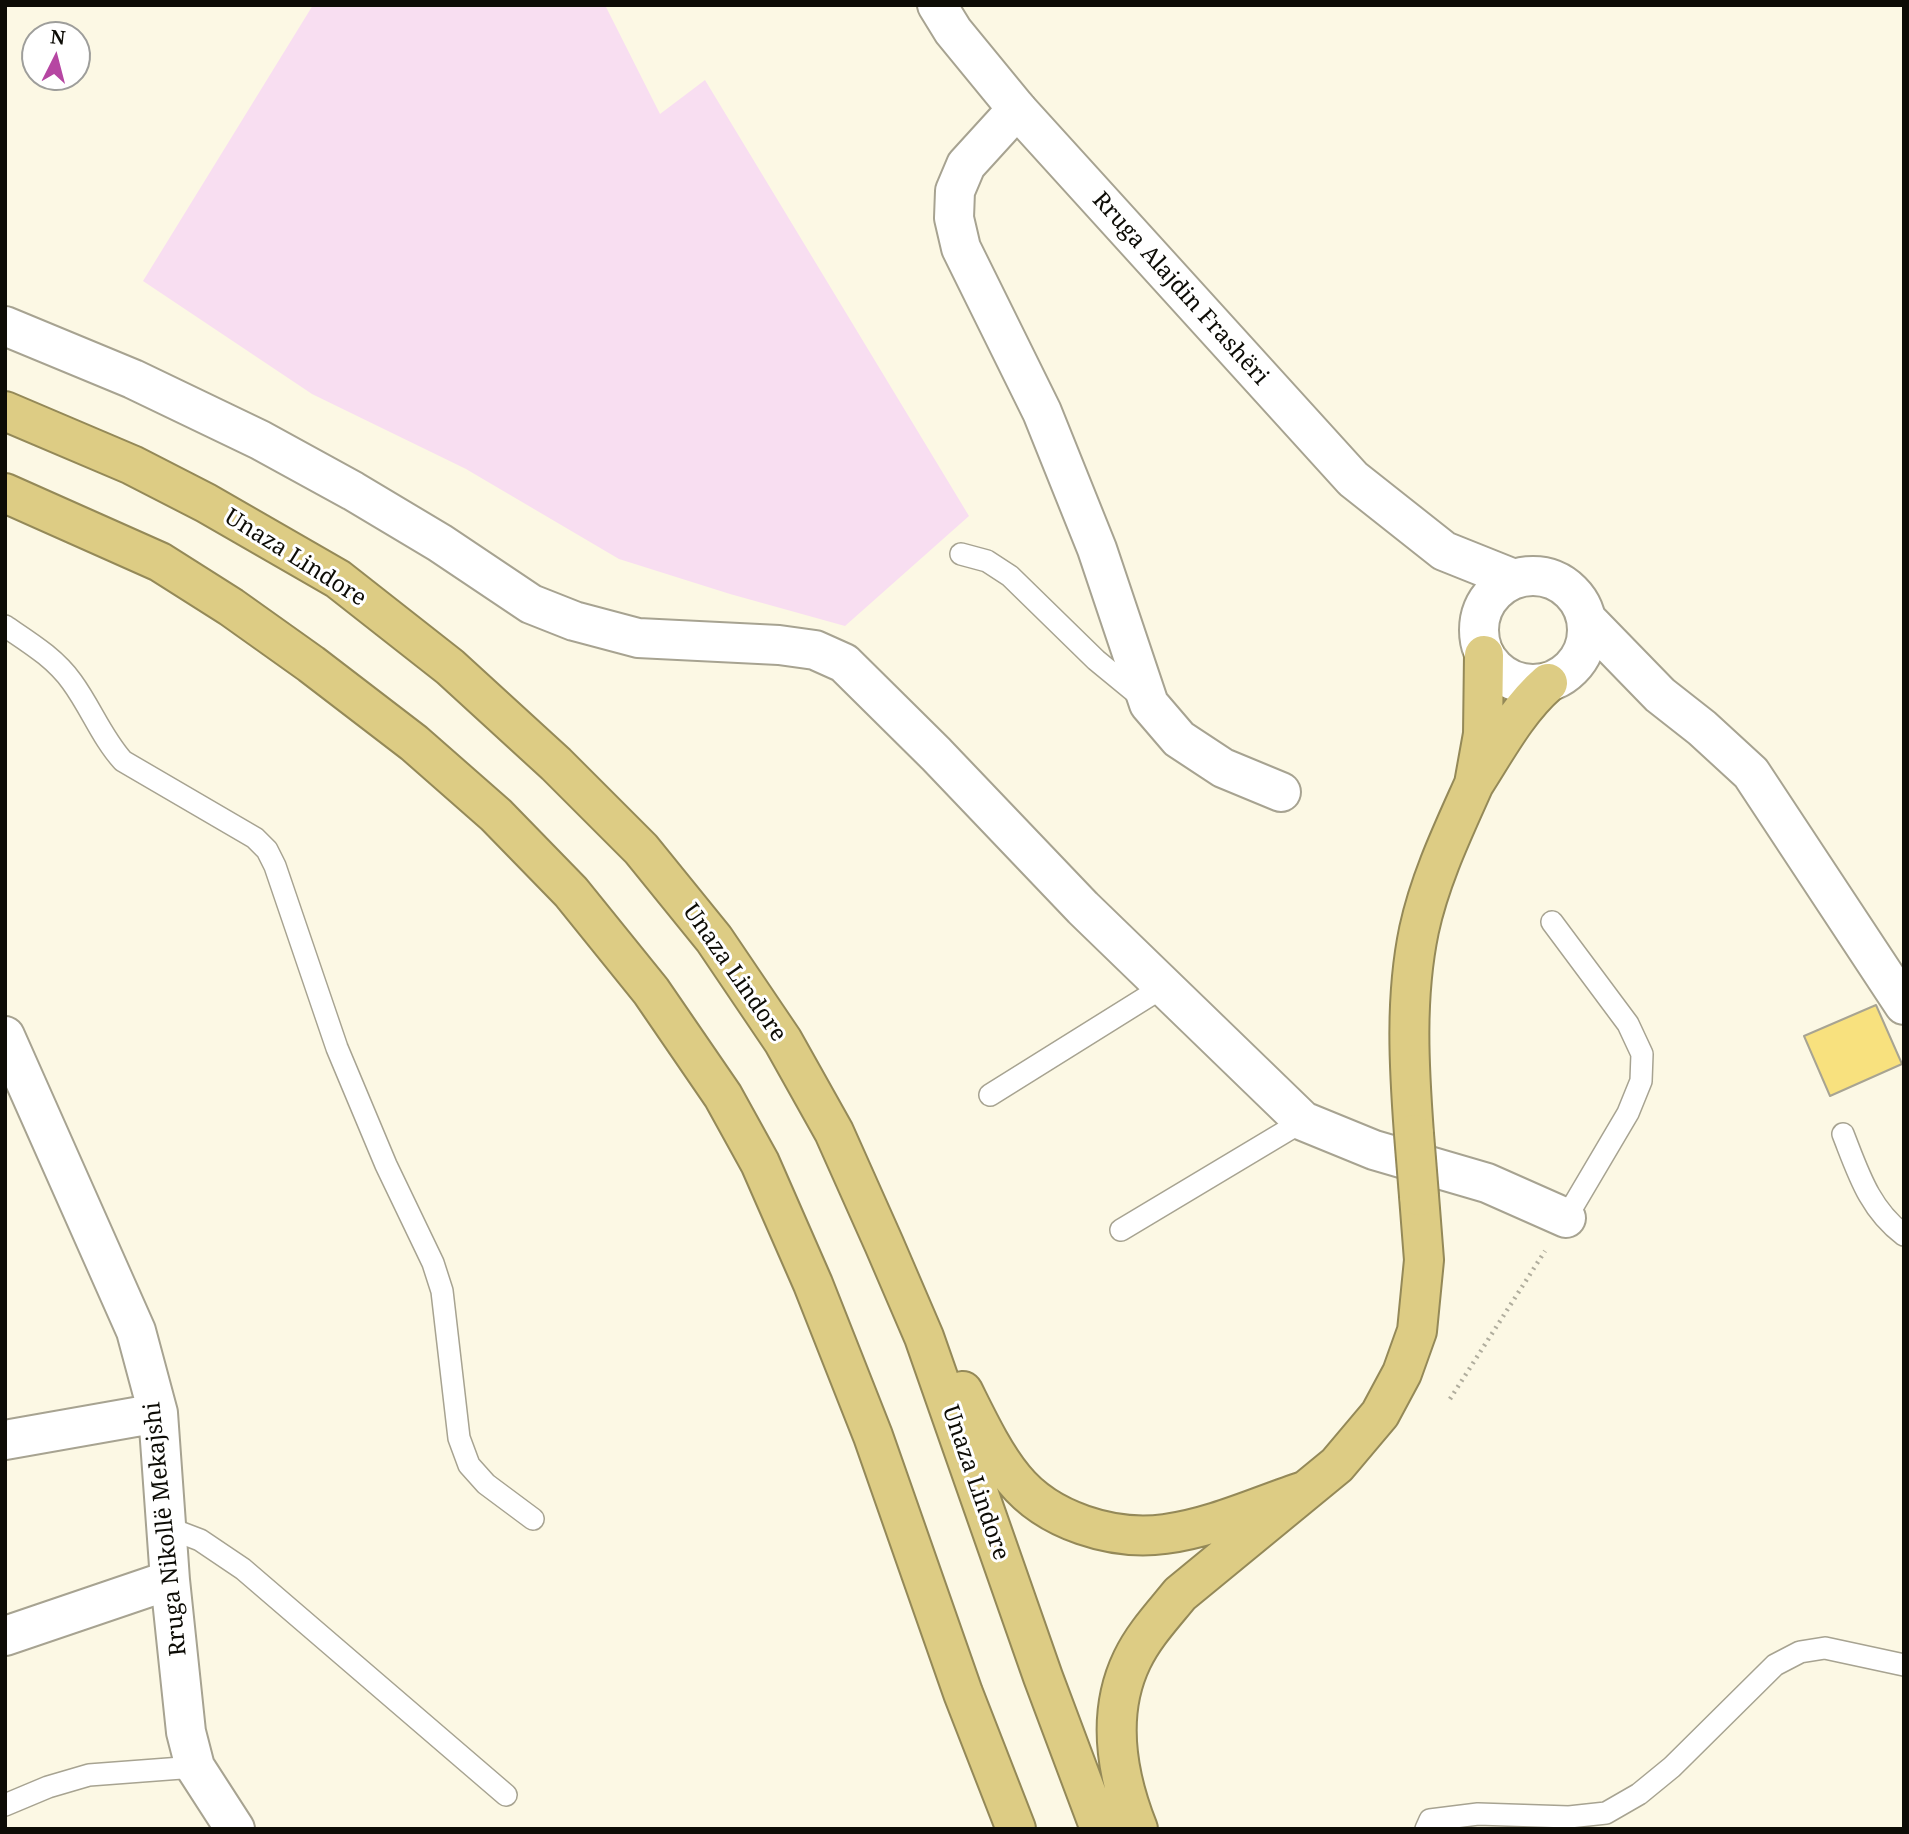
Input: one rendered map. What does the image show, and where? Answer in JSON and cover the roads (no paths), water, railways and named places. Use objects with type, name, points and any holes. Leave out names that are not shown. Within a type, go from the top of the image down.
[{"type":"highway","name":"Unaza Lindore","points":[[5,411],[144,471],[259,532],[338,579],[450,667],[556,764],[632,840],[714,939],[783,1041],[834,1132],[923,1337],[1043,1677],[1100,1829]]},
{"type":"highway","points":[[5,493],[160,562],[261,629],[414,743],[496,815],[571,892],[651,991],[723,1097],[760,1163],[808,1272],[873,1436],[963,1693],[1016,1829]]},
{"type":"highway","points":[[338,579],[383,596],[482,675],[603,789],[681,875],[762,987],[829,1097],[956,1376],[996,1452],[1016,1481],[1045,1506],[1069,1519],[1100,1531],[1133,1535],[1164,1534],[1196,1527],[1304,1491]]},
{"type":"highway","points":[[1474,784],[1483,734],[1484,655]]},
{"type":"highway","points":[[1138,1829],[1126,1800],[1117,1758],[1116,1737],[1124,1682],[1132,1661],[1146,1637],[1180,1594],[1337,1465],[1380,1415],[1410,1354],[1417,1332],[1424,1260],[1410,1074],[1410,1012],[1417,942],[1435,877],[1474,784],[1511,726],[1537,693],[1563,672]]},
{"type":"street","name":"Rruga Alajdin Frashëri","points":[[937,5],[953,31],[1017,109],[1353,479],[1444,551],[1514,579],[1546,577],[1561,583],[1573,593],[1588,621],[1660,695],[1703,728],[1751,773],[1904,1004]]},
{"type":"street","points":[[1017,109],[966,165],[955,191],[954,218],[961,248],[1042,412],[1097,549],[1149,704],[1180,739],[1223,768],[1281,792]]},
{"type":"street","points":[[5,326],[132,379],[260,440],[440,543],[531,604],[574,621],[638,638],[779,645],[815,650],[844,663],[936,754],[1083,908],[1303,1121],[1374,1150],[1488,1183],[1566,1218]]},
{"type":"street","name":"Rruga Alajdin Frashëri","points":[[1444,551],[1480,617],[1480,642],[1484,655],[1500,674],[1530,685],[1563,672],[1660,695]]},
{"type":"street","points":[[1480,617],[1493,594],[1514,579]]},
{"type":"street","points":[[1563,672],[1585,650],[1588,621]]},
{"type":"street","name":"Rruga Nikollë Mekajshi","points":[[5,1036],[136,1331],[158,1413],[170,1580],[186,1732],[195,1767],[236,1829]]},
{"type":"street","points":[[5,1440],[158,1413]]},
{"type":"street","points":[[5,1636],[170,1580]]},
{"type":"lane","points":[[961,554],[987,561],[1010,576],[1096,660],[1149,704]]},
{"type":"lane","points":[[5,626],[54,660],[73,683],[113,751],[123,761],[255,838],[267,850],[275,866],[337,1048],[386,1166],[433,1263],[442,1291],[459,1438],[469,1465],[486,1484],[533,1519]]},
{"type":"lane","points":[[1552,922],[1628,1024],[1642,1054],[1642,1081],[1628,1113],[1566,1218]]},
{"type":"lane","points":[[990,1095],[1163,986]]},
{"type":"lane","points":[[1121,1230],[1303,1121]]},
{"type":"lane","points":[[1843,1134],[1869,1199],[1895,1229],[1904,1235]]},
{"type":"lane","points":[[166,1527],[200,1540],[243,1569],[506,1795]]},
{"type":"lane","points":[[1426,1829],[1430,1820],[1478,1814],[1569,1817],[1606,1813],[1656,1781],[1776,1665],[1800,1653],[1825,1648],[1904,1665]]},
{"type":"lane","points":[[5,1805],[48,1787],[89,1775],[195,1767]]}]
